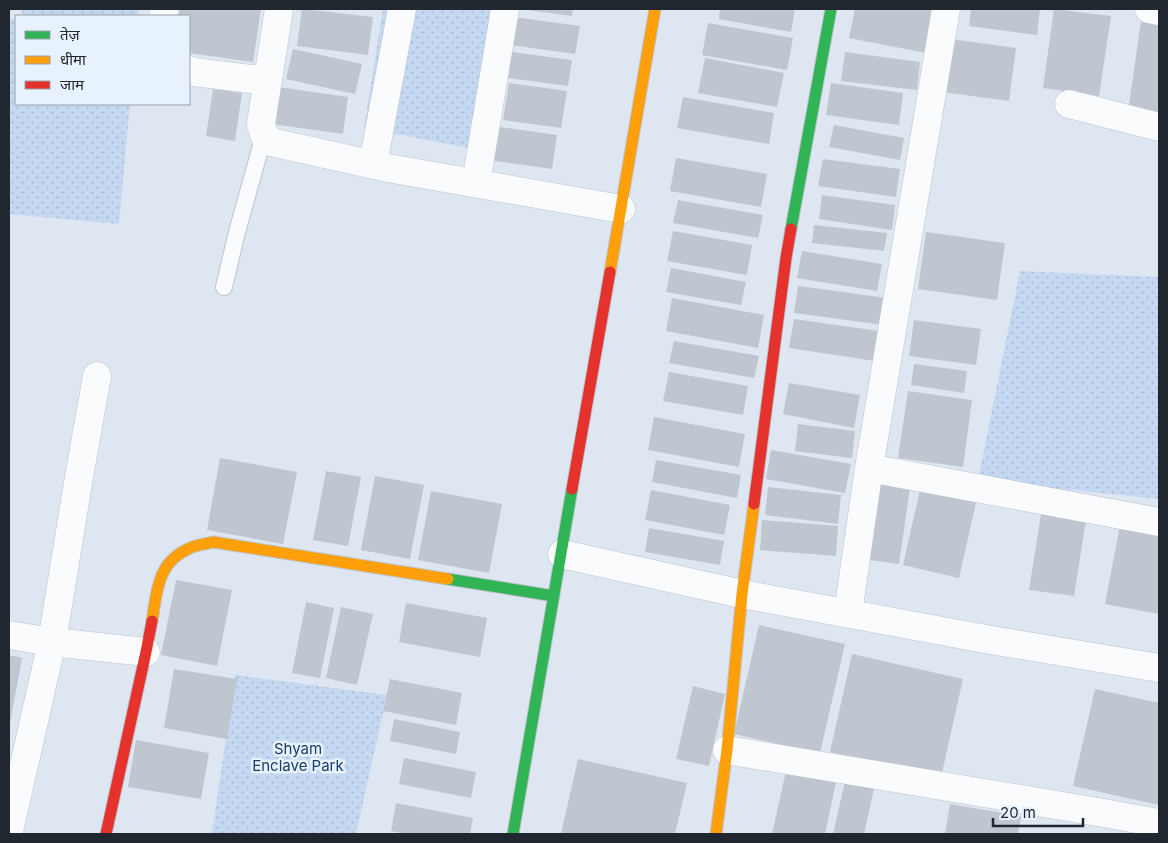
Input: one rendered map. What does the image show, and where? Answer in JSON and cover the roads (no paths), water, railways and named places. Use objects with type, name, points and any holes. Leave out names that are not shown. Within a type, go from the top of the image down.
[{"type":"street","points":[[279,9],[261,124],[264,135],[271,142],[374,164],[621,209]]},
{"type":"street","points":[[374,164],[402,9]]},
{"type":"street","points":[[476,183],[505,9]]},
{"type":"street","points":[[513,834],[656,9]]},
{"type":"street","points":[[716,834],[727,750],[742,594],[786,258],[831,9]]},
{"type":"street","points":[[848,612],[869,468],[946,9]]},
{"type":"street","points":[[1149,9],[1159,11]]},
{"type":"street","points":[[190,70],[268,81]]},
{"type":"street","points":[[1069,104],[1159,127]]},
{"type":"street","points":[[9,831],[52,642],[97,376]]},
{"type":"street","points":[[869,468],[1159,522]]},
{"type":"street","points":[[106,834],[146,652],[159,580],[171,559],[190,548],[213,542],[554,596]]},
{"type":"street","points":[[562,554],[742,594],[848,612],[991,640],[1159,668]]},
{"type":"street","points":[[9,635],[52,642],[146,652]]},
{"type":"street","points":[[727,750],[1159,823]]},
{"type":"lane","points":[[224,287],[264,135]]},
{"type":"park label","name":"Shyam Enclave Park","points":[[298,758]]}]
